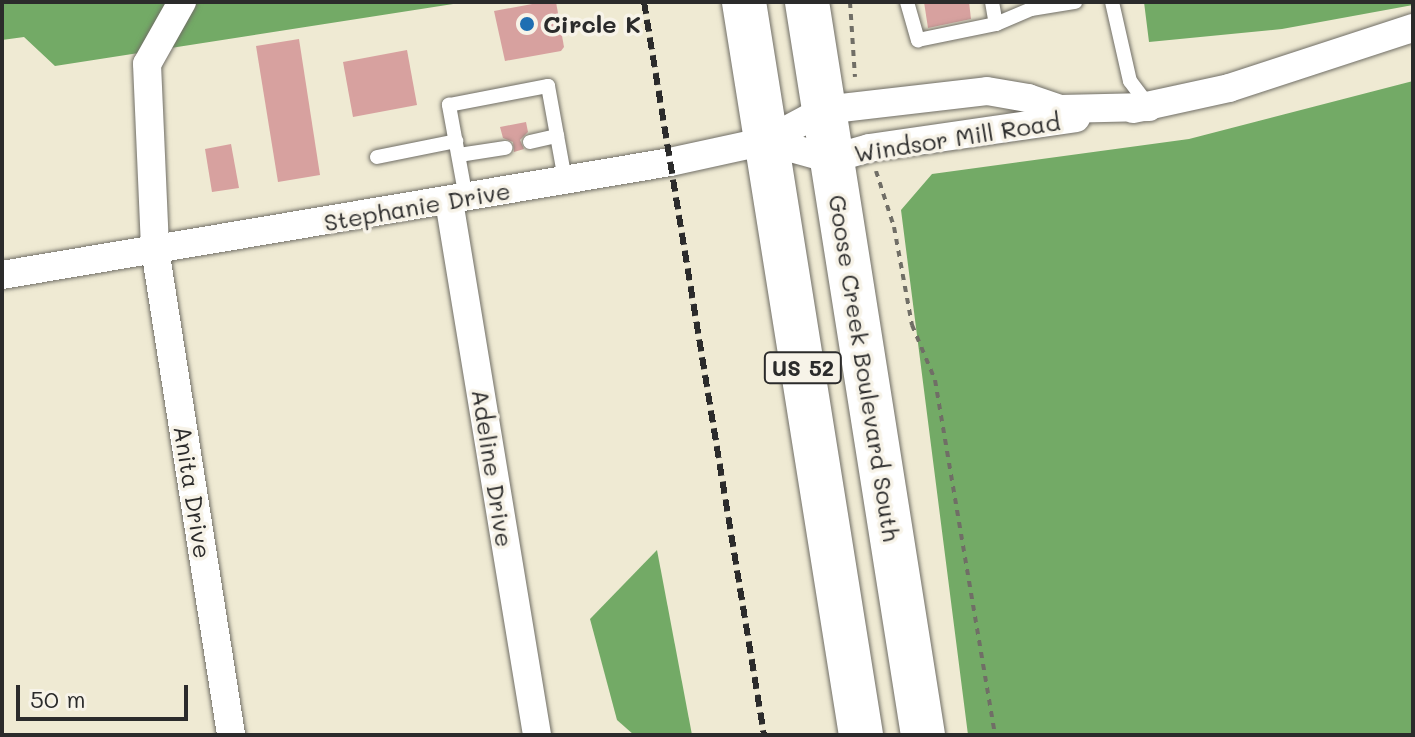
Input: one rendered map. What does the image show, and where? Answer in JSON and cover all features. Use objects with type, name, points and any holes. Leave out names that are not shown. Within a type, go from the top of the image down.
[{"type":"highway","name":"US 52","points":[[744,2],[861,735]]},
{"type":"highway","name":"Goose Creek Boulevard South","points":[[807,2],[842,108],[850,153],[923,735]]},
{"type":"street","name":"Anita Drive","points":[[182,2],[147,64],[155,249],[231,735]]},
{"type":"street","name":"Windsor Mill Road","points":[[766,141],[850,153],[1149,107],[1243,84],[1413,28]]},
{"type":"street","name":"Windsor Mill Road","points":[[842,108],[987,91],[1028,98],[1060,109],[1149,107]]},
{"type":"street","name":"Stephanie Drive","points":[[2,275],[458,199],[766,141],[842,108]]},
{"type":"street","name":"Adeline Drive","points":[[458,199],[537,735]]},
{"type":"lane","points":[[907,2],[918,40],[996,24],[1031,9],[1075,2]]},
{"type":"lane","points":[[992,2],[996,24]]},
{"type":"lane","points":[[1112,2],[1130,81],[1149,107]]},
{"type":"lane","points":[[458,199],[458,148],[449,105],[548,86],[565,180]]},
{"type":"lane","points":[[530,142],[557,136]]},
{"type":"lane","points":[[377,157],[458,148],[505,148]]},
{"type":"path","points":[[842,108],[851,51],[850,2]]},
{"type":"path","points":[[850,153],[894,227],[912,325],[935,380],[995,735]]},
{"type":"green space","points":[[2,2],[466,2],[55,66],[24,37],[2,40]]},
{"type":"green space","points":[[1144,2],[1413,2],[1413,5],[1282,29],[1149,42]]},
{"type":"green space","points":[[1413,81],[1413,735],[968,735],[901,210],[932,174],[1189,139]]},
{"type":"green space","points":[[657,550],[692,735],[634,735],[617,720],[590,619]]},
{"type":"building","points":[[556,2],[564,47],[561,51],[505,61],[494,11]]},
{"type":"building","points":[[924,2],[969,2],[971,19],[928,28]]},
{"type":"building","points":[[299,39],[320,175],[278,182],[256,46]]},
{"type":"building","points":[[407,50],[417,105],[353,117],[343,62]]},
{"type":"building","points":[[526,122],[528,132],[520,140],[524,149],[514,152],[513,142],[503,138],[500,127]]},
{"type":"building","points":[[231,144],[239,188],[212,192],[205,149]]},
{"type":"railway","points":[[644,2],[764,735]]},
{"type":"place","name":"Circle K","points":[[527,24]]}]
